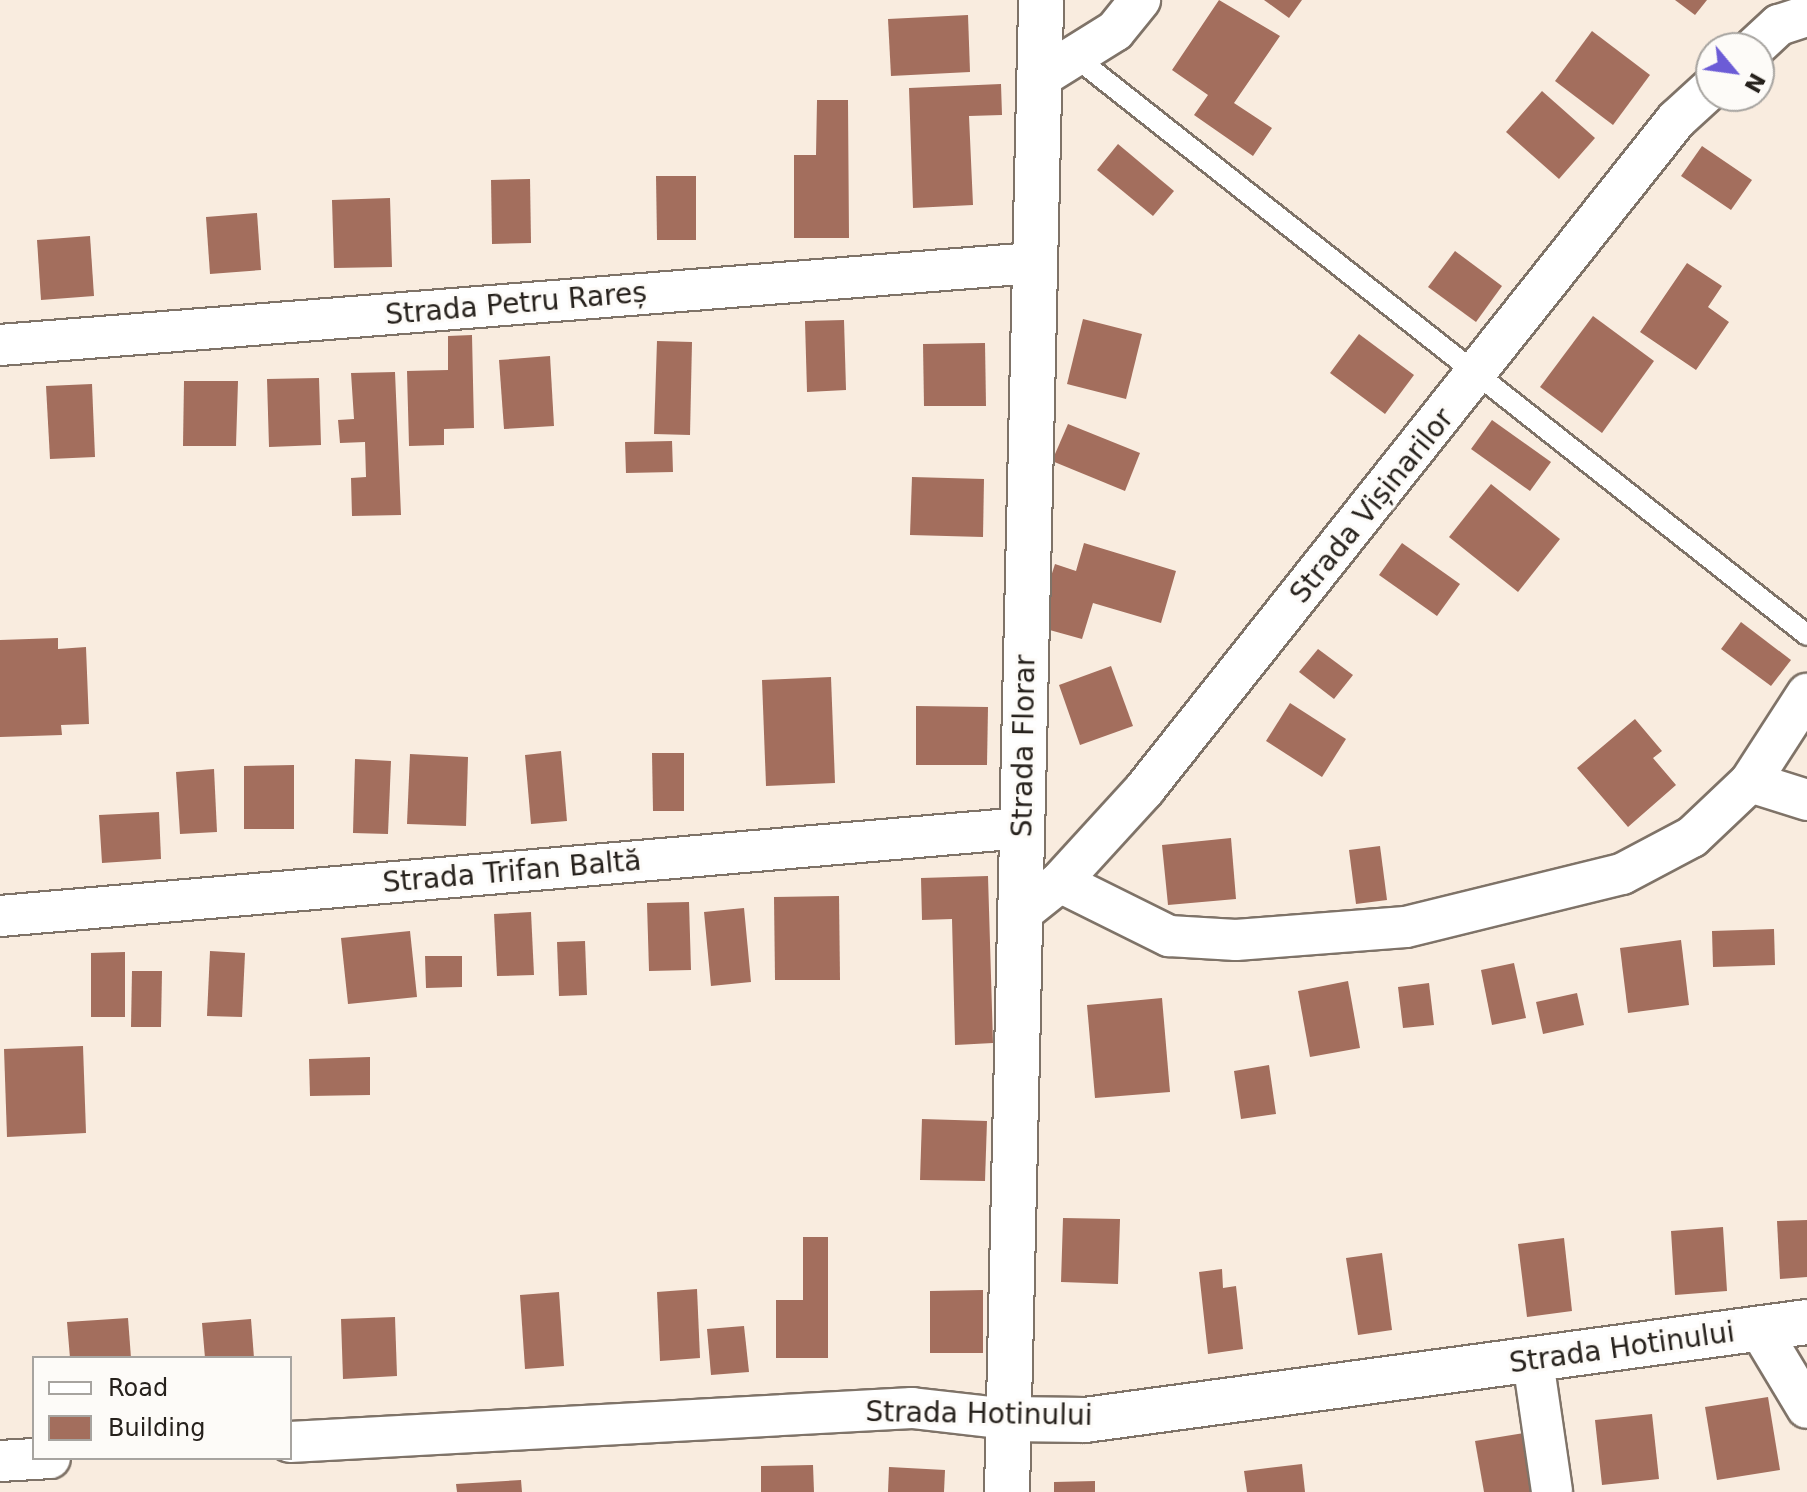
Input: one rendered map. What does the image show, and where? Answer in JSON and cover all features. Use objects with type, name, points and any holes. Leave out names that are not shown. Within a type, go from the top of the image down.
[{"type":"street","name":"Strada Florar","points":[[1007,1492],[1023,828],[1032,263],[1059,68],[1041,0]]},
{"type":"street","points":[[1059,68],[1140,0]]},
{"type":"street","name":"Strada Vișinarilor","points":[[1021,913],[1060,882],[1144,790],[1479,373],[1676,120],[1695,103]]},
{"type":"street","name":"Strada Petru Rareș","points":[[0,345],[1032,263]]},
{"type":"street","points":[[1060,882],[1169,936],[1236,940],[1406,927],[1622,874],[1692,837],[1750,782],[1807,694]]},
{"type":"street","points":[[1750,782],[1807,800]]},
{"type":"street","name":"Strada Trifan Baltă","points":[[0,916],[1023,828]]},
{"type":"street","name":"Strada Hotinului","points":[[292,1442],[912,1408],[1009,1419],[1085,1420],[1807,1322]]},
{"type":"street","points":[[1759,1328],[1807,1408]]},
{"type":"street","points":[[1533,1361],[1552,1492]]},
{"type":"street","points":[[0,1461],[32,1459]]},
{"type":"lane","points":[[1059,68],[1479,373],[1807,635]]},
{"type":"building","points":[[1219,0],[1280,36],[1234,103],[1272,128],[1253,156],[1194,115],[1208,95],[1172,70]]},
{"type":"building","points":[[1264,0],[1302,0],[1289,18]]},
{"type":"building","points":[[1675,0],[1707,0],[1695,15]]},
{"type":"building","points":[[968,15],[970,72],[891,76],[888,19]]},
{"type":"building","points":[[1592,31],[1650,75],[1613,125],[1555,81]]},
{"type":"building","points":[[1001,84],[1002,115],[969,116],[973,205],[913,208],[909,88]]},
{"type":"building","points":[[1542,91],[1595,138],[1559,179],[1506,132]]},
{"type":"building","points":[[817,100],[848,100],[849,238],[794,238],[794,155],[816,155]]},
{"type":"building","points":[[1118,144],[1174,191],[1153,216],[1097,170]]},
{"type":"building","points":[[1702,146],[1752,180],[1731,210],[1681,176]]},
{"type":"building","points":[[656,176],[696,176],[696,240],[657,240]]},
{"type":"building","points":[[530,179],[531,243],[492,244],[491,180]]},
{"type":"building","points":[[390,198],[392,267],[334,268],[332,200]]},
{"type":"building","points":[[257,213],[261,270],[210,274],[206,217]]},
{"type":"building","points":[[90,236],[94,296],[41,300],[37,240]]},
{"type":"building","points":[[1455,251],[1502,286],[1476,322],[1428,287]]},
{"type":"building","points":[[1687,263],[1722,286],[1708,307],[1729,322],[1696,370],[1640,332]]},
{"type":"building","points":[[1593,316],[1654,361],[1602,433],[1540,387]]},
{"type":"building","points":[[1083,319],[1142,334],[1126,399],[1067,384]]},
{"type":"building","points":[[844,320],[846,390],[807,392],[805,321]]},
{"type":"building","points":[[1359,334],[1414,375],[1385,414],[1330,373]]},
{"type":"building","points":[[472,335],[474,428],[444,429],[444,445],[409,446],[407,371],[448,370],[448,336]]},
{"type":"building","points":[[657,341],[692,342],[690,435],[654,434]]},
{"type":"building","points":[[985,343],[986,406],[924,406],[923,344]]},
{"type":"building","points":[[550,356],[554,426],[504,429],[499,360]]},
{"type":"building","points":[[395,372],[401,515],[352,516],[351,478],[366,477],[365,442],[340,443],[338,420],[354,419],[351,373]]},
{"type":"building","points":[[319,378],[321,445],[269,447],[267,379]]},
{"type":"building","points":[[184,381],[238,381],[236,446],[183,446]]},
{"type":"building","points":[[92,384],[95,457],[50,459],[46,386]]},
{"type":"building","points":[[1492,420],[1551,462],[1530,491],[1471,449]]},
{"type":"building","points":[[1068,424],[1140,453],[1125,491],[1052,461]]},
{"type":"building","points":[[672,441],[673,472],[626,473],[625,442]]},
{"type":"building","points":[[912,477],[984,479],[983,537],[910,535]]},
{"type":"building","points":[[1491,484],[1560,539],[1518,592],[1449,537]]},
{"type":"building","points":[[1084,543],[1176,571],[1161,623],[1093,603],[1082,639],[1046,629],[1044,598],[1055,564],[1076,571]]},
{"type":"building","points":[[1402,543],[1460,584],[1437,616],[1379,575]]},
{"type":"building","points":[[1741,622],[1791,660],[1771,686],[1721,649]]},
{"type":"building","points":[[58,638],[58,649],[86,647],[89,724],[61,725],[62,735],[0,737],[0,640]]},
{"type":"building","points":[[1318,649],[1353,675],[1334,699],[1299,672]]},
{"type":"building","points":[[1111,666],[1133,726],[1080,745],[1059,685]]},
{"type":"building","points":[[831,677],[835,783],[766,786],[762,680]]},
{"type":"building","points":[[1290,703],[1346,739],[1322,777],[1266,741]]},
{"type":"building","points":[[916,706],[988,707],[987,765],[916,765]]},
{"type":"building","points":[[1635,719],[1662,751],[1653,758],[1676,785],[1628,827],[1577,768]]},
{"type":"building","points":[[561,751],[567,821],[531,824],[525,755]]},
{"type":"building","points":[[652,753],[684,753],[684,811],[653,811]]},
{"type":"building","points":[[410,754],[468,757],[466,826],[407,824]]},
{"type":"building","points":[[355,759],[391,761],[388,834],[353,833]]},
{"type":"building","points":[[294,765],[294,829],[244,829],[244,766]]},
{"type":"building","points":[[214,769],[217,832],[180,834],[176,772]]},
{"type":"building","points":[[159,812],[161,859],[102,863],[99,815]]},
{"type":"building","points":[[1231,838],[1236,899],[1168,905],[1162,845]]},
{"type":"building","points":[[1380,846],[1387,900],[1356,904],[1349,850]]},
{"type":"building","points":[[988,876],[993,1043],[955,1045],[952,919],[922,920],[921,878]]},
{"type":"building","points":[[839,896],[840,980],[775,980],[774,897]]},
{"type":"building","points":[[689,902],[691,970],[649,971],[647,903]]},
{"type":"building","points":[[744,908],[751,982],[711,986],[704,912]]},
{"type":"building","points":[[531,912],[534,975],[497,976],[494,914]]},
{"type":"building","points":[[1774,929],[1775,965],[1713,967],[1712,931]]},
{"type":"building","points":[[410,931],[417,997],[348,1004],[341,938]]},
{"type":"building","points":[[1681,940],[1689,1005],[1628,1013],[1620,948]]},
{"type":"building","points":[[585,941],[587,995],[559,996],[557,942]]},
{"type":"building","points":[[210,951],[245,953],[242,1017],[207,1016]]},
{"type":"building","points":[[125,952],[125,1017],[91,1017],[91,953]]},
{"type":"building","points":[[425,956],[462,956],[462,987],[426,988]]},
{"type":"building","points":[[1514,963],[1526,1018],[1492,1025],[1481,970]]},
{"type":"building","points":[[132,971],[162,971],[161,1027],[131,1027]]},
{"type":"building","points":[[1348,981],[1360,1048],[1310,1057],[1298,991]]},
{"type":"building","points":[[1429,983],[1434,1025],[1403,1028],[1398,987]]},
{"type":"building","points":[[1577,993],[1584,1025],[1543,1034],[1536,1002]]},
{"type":"building","points":[[1162,998],[1170,1092],[1095,1098],[1087,1005]]},
{"type":"building","points":[[83,1046],[86,1133],[7,1137],[4,1049]]},
{"type":"building","points":[[370,1057],[370,1095],[310,1096],[309,1059]]},
{"type":"building","points":[[1269,1065],[1276,1114],[1241,1119],[1234,1071]]},
{"type":"building","points":[[922,1119],[987,1121],[985,1181],[920,1180]]},
{"type":"building","points":[[1063,1218],[1120,1219],[1118,1284],[1061,1282]]},
{"type":"building","points":[[1807,1220],[1807,1277],[1780,1279],[1777,1221]]},
{"type":"building","points":[[1723,1227],[1727,1291],[1675,1295],[1671,1231]]},
{"type":"building","points":[[803,1237],[828,1237],[828,1358],[776,1358],[776,1300],[803,1300]]},
{"type":"building","points":[[1564,1238],[1572,1311],[1527,1317],[1518,1244]]},
{"type":"building","points":[[1382,1253],[1392,1330],[1358,1335],[1346,1258]]},
{"type":"building","points":[[1222,1269],[1223,1288],[1236,1286],[1243,1349],[1208,1354],[1199,1272]]},
{"type":"building","points":[[697,1289],[700,1358],[660,1361],[657,1292]]},
{"type":"building","points":[[983,1290],[983,1353],[930,1353],[930,1291]]},
{"type":"building","points":[[559,1292],[564,1366],[525,1369],[520,1295]]},
{"type":"building","points":[[395,1317],[397,1376],[343,1379],[341,1319]]},
{"type":"building","points":[[128,1318],[131,1356],[70,1356],[67,1322]]},
{"type":"building","points":[[251,1319],[254,1356],[205,1356],[202,1323]]},
{"type":"building","points":[[744,1326],[749,1372],[711,1375],[707,1329]]},
{"type":"building","points":[[1768,1397],[1780,1470],[1717,1480],[1705,1407]]},
{"type":"building","points":[[1652,1414],[1659,1479],[1602,1485],[1595,1420]]},
{"type":"building","points":[[1524,1433],[1534,1492],[1484,1492],[1475,1441]]},
{"type":"building","points":[[1302,1464],[1305,1492],[1247,1492],[1244,1471]]},
{"type":"building","points":[[813,1465],[814,1492],[761,1492],[761,1466]]},
{"type":"building","points":[[889,1467],[945,1470],[944,1492],[888,1492]]},
{"type":"building","points":[[521,1480],[522,1492],[457,1492],[456,1484]]},
{"type":"building","points":[[1095,1481],[1095,1492],[1054,1492],[1054,1482]]}]
